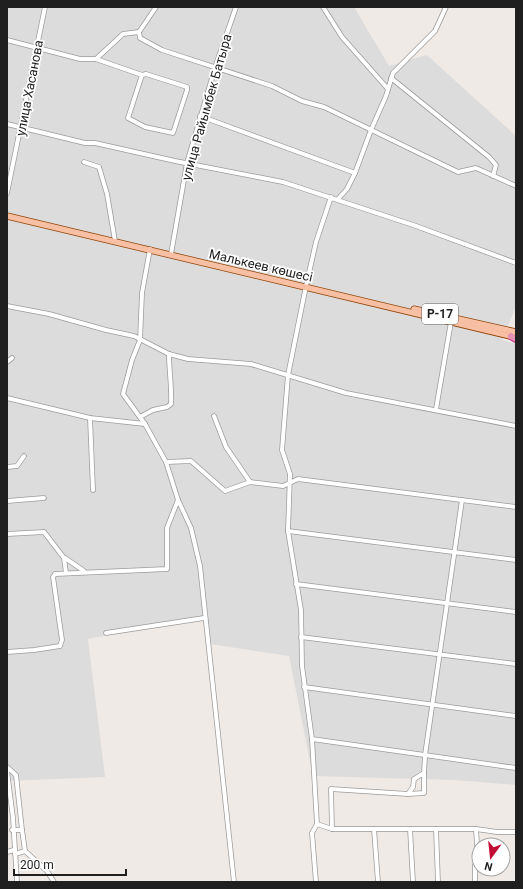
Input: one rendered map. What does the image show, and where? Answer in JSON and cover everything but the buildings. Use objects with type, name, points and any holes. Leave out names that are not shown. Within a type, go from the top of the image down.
[{"type":"main road","name":"Малькеев көшесі","points":[[7,216],[515,336]]},
{"type":"main road","name":"P-17","points":[[364,301],[435,313],[515,336]]},
{"type":"street","name":"улица Хасанова","points":[[7,193],[46,7]]},
{"type":"street","points":[[156,7],[139,32],[140,38],[162,50],[272,86],[302,101],[324,107],[458,172],[476,168],[516,186]]},
{"type":"street","name":"улица Райымбек Батыра","points":[[171,254],[187,163],[215,68],[236,7]]},
{"type":"street","points":[[323,7],[342,37],[388,89]]},
{"type":"street","points":[[338,199],[347,189],[355,173],[393,73],[435,30],[446,7]]},
{"type":"street","points":[[96,59],[122,34],[139,32]]},
{"type":"street","points":[[7,40],[80,59],[96,59],[142,75],[146,74],[186,87],[187,90],[173,133],[145,127],[128,118],[142,75]]},
{"type":"street","points":[[391,78],[489,157],[496,165],[493,176]]},
{"type":"street","points":[[200,116],[355,173]]},
{"type":"street","points":[[7,124],[85,143],[95,143],[284,182],[338,199],[516,263]]},
{"type":"street","points":[[84,162],[99,167],[107,194],[115,241]]},
{"type":"street","points":[[316,882],[312,833],[317,824],[312,739],[304,687],[301,610],[288,531],[290,474],[282,450],[288,375],[316,242],[331,198]]},
{"type":"street","points":[[150,249],[142,293],[140,340],[132,360],[123,394],[145,424],[166,462],[178,500],[191,528],[200,566],[204,618],[234,882]]},
{"type":"street","points":[[7,306],[48,314],[134,336],[168,354],[188,358],[251,364],[346,393],[436,409],[516,426]]},
{"type":"street","points":[[436,409],[451,322]]},
{"type":"street","points":[[140,417],[152,410],[167,407],[171,404],[172,388],[168,354]]},
{"type":"street","points":[[7,362],[12,358]]},
{"type":"street","points":[[7,398],[90,418],[145,424]]},
{"type":"street","points":[[214,416],[226,447],[250,482]]},
{"type":"street","points":[[90,418],[93,490]]},
{"type":"street","points":[[7,467],[17,466],[24,456]]},
{"type":"street","points":[[166,462],[192,461],[225,491],[250,482],[283,486],[298,479]]},
{"type":"street","points":[[290,474],[298,479],[516,506]]},
{"type":"street","points":[[283,486],[290,493]]},
{"type":"street","points":[[7,501],[44,498]]},
{"type":"street","points":[[7,652],[60,646],[62,640],[53,577],[55,574],[167,569],[167,528],[178,500]]},
{"type":"street","points":[[332,829],[330,789],[408,794],[424,793],[425,756],[434,704],[462,500]]},
{"type":"street","points":[[288,531],[516,560]]},
{"type":"street","points":[[7,534],[44,532],[64,558],[84,572]]},
{"type":"street","points":[[64,558],[66,573]]},
{"type":"street","points":[[296,584],[516,612]]},
{"type":"street","points":[[106,633],[204,618]]},
{"type":"street","points":[[301,637],[516,664]]},
{"type":"street","points":[[304,687],[516,716]]},
{"type":"street","points":[[312,739],[516,768]]},
{"type":"street","points":[[7,767],[16,775],[25,851],[47,871],[54,882]]},
{"type":"street","points":[[7,771],[7,784],[13,818],[12,830],[17,882]]},
{"type":"street","points":[[408,794],[413,787],[414,779],[424,772]]},
{"type":"street","points":[[317,824],[332,829],[476,829],[497,832],[516,832]]},
{"type":"street","points":[[374,829],[378,882]]},
{"type":"street","points":[[410,829],[413,882]]},
{"type":"street","points":[[436,829],[438,882]]},
{"type":"street","points":[[476,829],[478,859],[475,865],[476,882]]},
{"type":"street","points":[[12,830],[22,830]]},
{"type":"street","points":[[7,852],[25,851]]},
{"type":"shaded area","points":[[7,7],[354,7],[389,66],[427,55],[516,136],[516,306],[502,340],[516,344],[516,785],[454,780],[313,776],[289,656],[210,644],[202,617],[88,639],[105,777],[7,781]]}]
